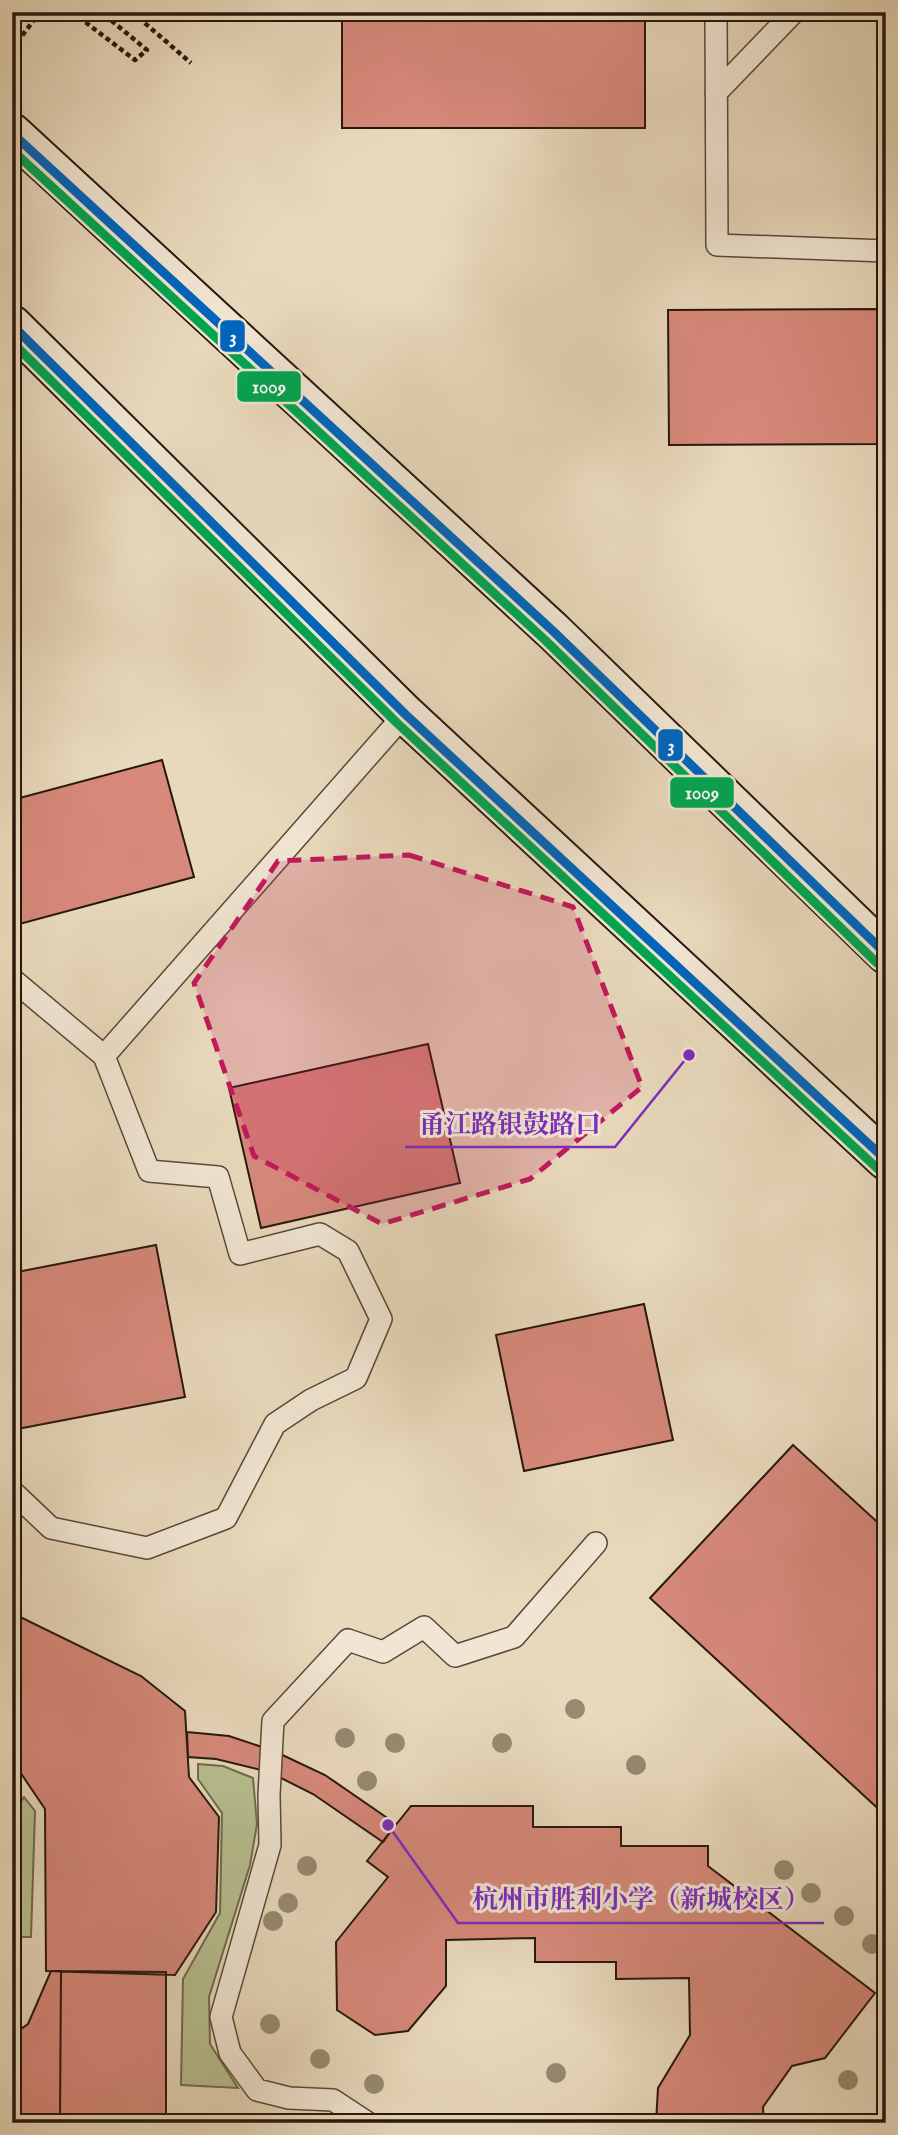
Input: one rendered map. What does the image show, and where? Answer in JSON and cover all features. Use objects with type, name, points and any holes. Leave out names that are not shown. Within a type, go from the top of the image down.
[{"type":"main road","points":[[12,132],[553,631],[886,954]]},
{"type":"main road","points":[[12,325],[405,714],[886,1160]]},
{"type":"lane","points":[[716,12],[717,246],[886,251]]},
{"type":"lane","points":[[716,93],[794,12]]},
{"type":"lane","points":[[104,1056],[405,714]]},
{"type":"lane","points":[[12,979],[104,1056],[149,1171],[218,1177],[240,1254],[320,1234],[348,1251],[381,1319],[356,1378],[311,1400],[275,1424],[226,1518],[147,1548],[51,1528],[12,1491]]},
{"type":"lane","points":[[368,2123],[332,2099],[289,2098],[257,2090],[230,2053],[221,2017],[270,1845],[269,1795],[273,1721],[348,1640],[383,1651],[424,1627],[455,1656],[514,1637],[596,1543]]},
{"type":"path","points":[[12,49],[40,12]]},
{"type":"path","points":[[72,12],[135,60],[148,50],[101,12]]},
{"type":"path","points":[[132,12],[191,63]]},
{"type":"highlighted area","points":[[409,855],[573,907],[642,1087],[530,1179],[382,1224],[254,1156],[194,983],[278,861]]},
{"type":"green space","points":[[198,1764],[223,1766],[253,1778],[257,1824],[250,1865],[209,1997],[210,2044],[238,2088],[181,2085],[183,1979],[220,1913],[222,1813],[198,1779]]},
{"type":"green space","points":[[24,1797],[35,1811],[31,1937],[12,1937],[12,1815]]},
{"type":"building","points":[[342,12],[645,12],[645,128],[342,128]]},
{"type":"building","points":[[886,309],[886,444],[669,445],[668,310]]},
{"type":"building","points":[[162,760],[194,877],[12,926],[12,800]]},
{"type":"building","points":[[428,1044],[460,1183],[261,1228],[229,1088]]},
{"type":"building","points":[[156,1245],[185,1397],[12,1430],[12,1273]]},
{"type":"building","points":[[644,1304],[673,1440],[524,1471],[496,1335]]},
{"type":"building","points":[[793,1445],[886,1530],[886,1816],[650,1598]]},
{"type":"building","points":[[12,1613],[141,1676],[185,1711],[189,1777],[219,1817],[216,1912],[175,1975],[46,1971],[45,1809],[18,1769],[12,1767]]},
{"type":"building","points":[[187,1732],[229,1736],[274,1751],[325,1775],[396,1824],[383,1842],[313,1794],[269,1772],[216,1759],[188,1757]]},
{"type":"building","points":[[411,1806],[533,1806],[533,1827],[621,1827],[621,1846],[708,1846],[708,1866],[875,1993],[825,2058],[792,2066],[763,2107],[764,2123],[656,2123],[658,2088],[690,2035],[689,1978],[616,1979],[616,1962],[535,1962],[535,1938],[446,1940],[446,1986],[408,2031],[375,2035],[337,2010],[336,1942],[388,1877],[367,1861]]},
{"type":"building","points":[[51,1971],[61,1971],[60,2119],[48,2120],[48,2123],[12,2123],[12,2035],[28,2024]]},
{"type":"building","points":[[61,1971],[166,1972],[166,2120],[60,2119]]},
{"type":"building","points":[[48,2120],[284,2123],[48,2123]]},
{"type":"transit line","name":"3","points":[[12,133],[553,631],[886,954]]},
{"type":"transit line","name":"1009","points":[[12,150],[545,640],[877,963]]},
{"type":"transit line","name":"3","points":[[12,325],[405,714],[886,1160]]},
{"type":"transit line","name":"1009","points":[[12,342],[397,723],[878,1169]]},
{"type":"place","name":"甬江路银鼓路口","points":[[689,1055]]},
{"type":"place","name":"杭州市胜利小学（新城校区）","points":[[388,1825]]}]
